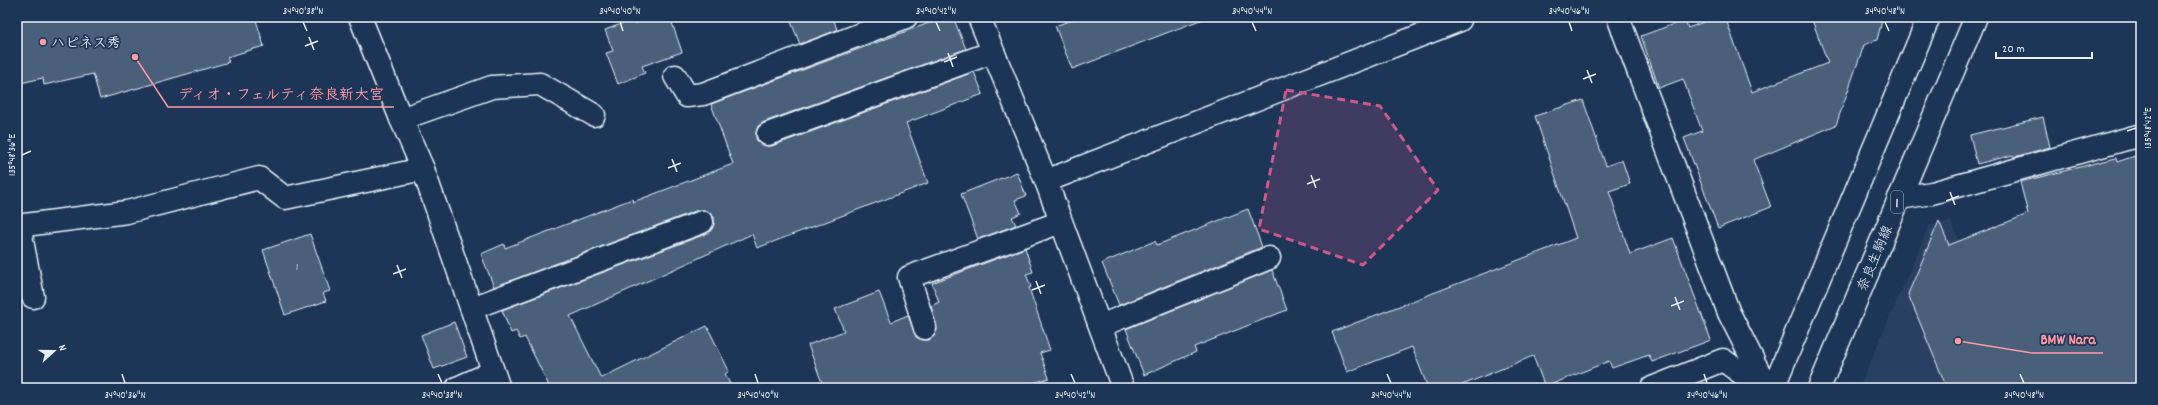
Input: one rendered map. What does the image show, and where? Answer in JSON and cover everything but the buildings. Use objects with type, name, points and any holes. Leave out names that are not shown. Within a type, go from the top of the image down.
[{"type":"street","points":[[360,17],[423,169],[496,380],[457,388]]},
{"type":"street","points":[[675,76],[687,96],[703,94],[906,17]]},
{"type":"street","points":[[979,17],[1046,181],[1123,388]]},
{"type":"street","points":[[1618,17],[1729,313],[1767,388]]},
{"type":"street","points":[[1773,388],[1929,17]]},
{"type":"street","name":"奈良生駒線","points":[[1819,388],[1976,17]]},
{"type":"street","points":[[1046,181],[1460,20]]},
{"type":"street","points":[[768,134],[993,52]]},
{"type":"street","points":[[401,119],[492,87],[540,84],[594,115]]},
{"type":"street","points":[[1899,198],[1932,193],[2141,135]]},
{"type":"street","points":[[33,297],[18,226],[127,212],[259,178],[285,198],[423,169]]},
{"type":"street","points":[[472,308],[702,222]]},
{"type":"street","points":[[925,328],[909,277],[1061,222]]},
{"type":"street","points":[[1100,326],[1269,258]]},
{"type":"street","points":[[1652,388],[1723,360],[1762,388]]},
{"type":"highlighted area","points":[[1286,90],[1380,106],[1438,190],[1363,265],[1259,229]]},
{"type":"shaded area","points":[[1951,221],[2020,388],[1859,388],[1929,226]]},
{"type":"place","name":"ハピネス秀","points":[[43,42]]},
{"type":"place","name":"ディオ・フェルティ奈良新大宮","points":[[135,57]]},
{"type":"place","name":"BMW Nara","points":[[1958,341]]}]
